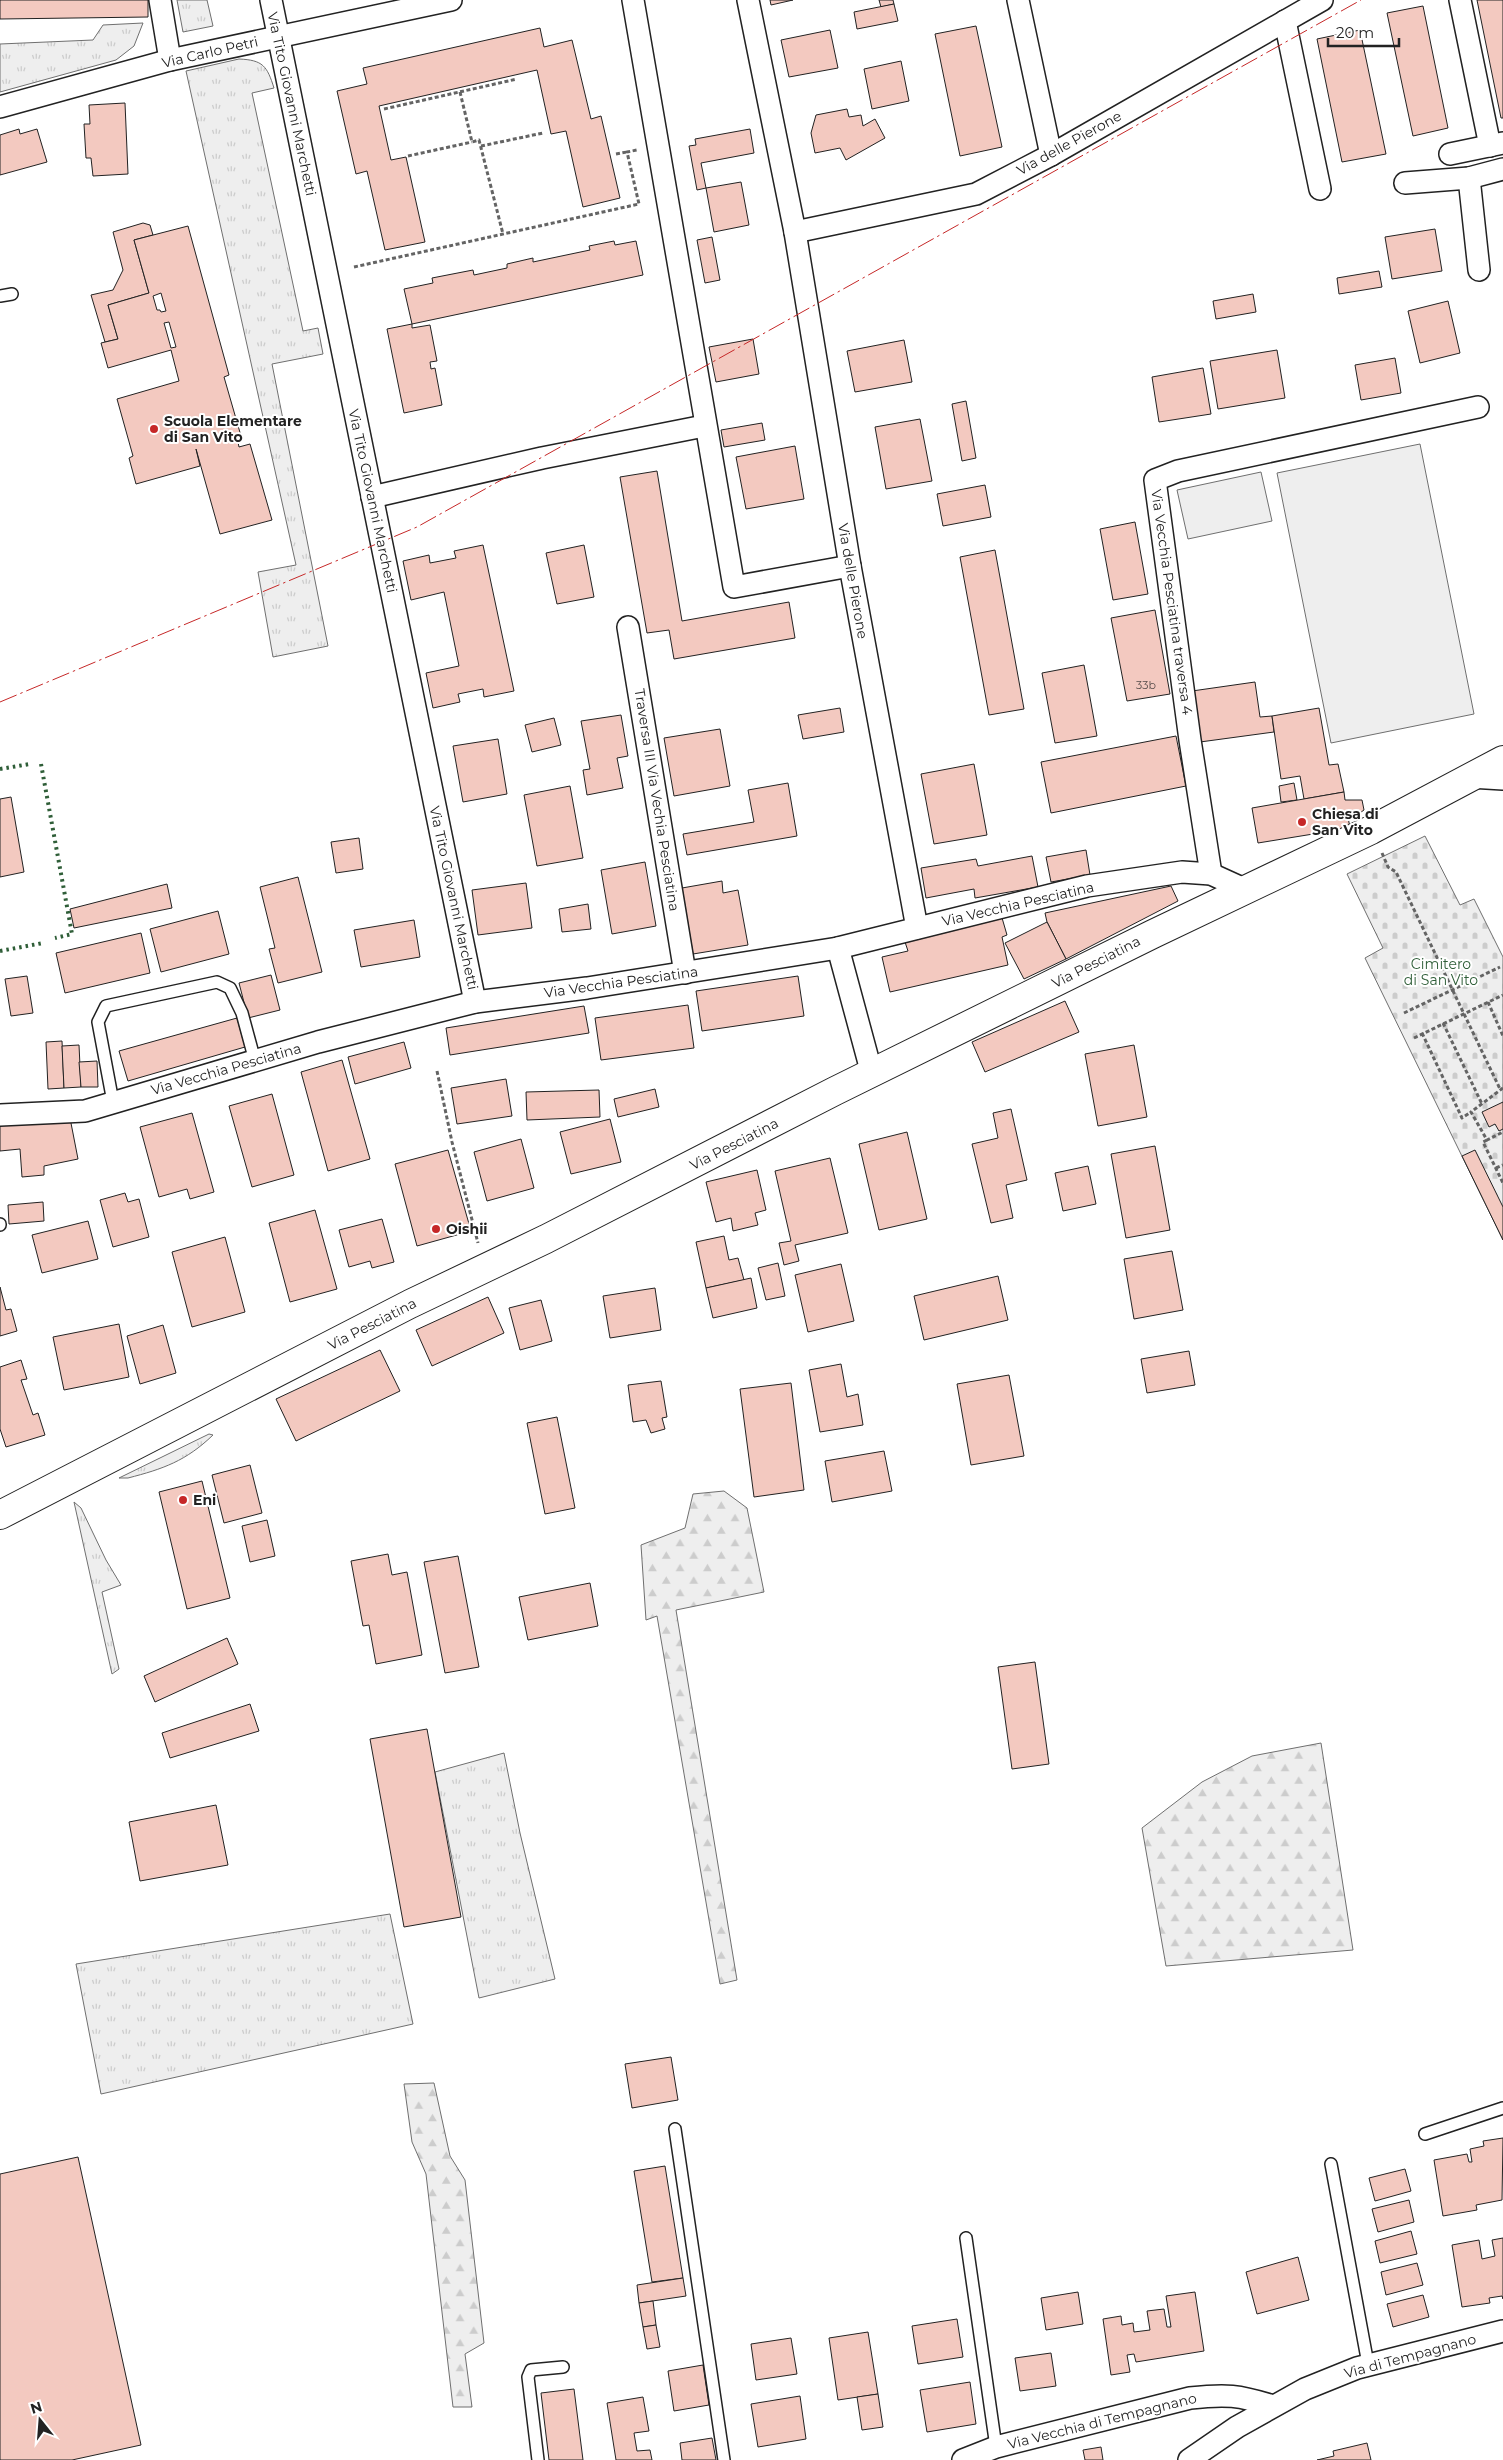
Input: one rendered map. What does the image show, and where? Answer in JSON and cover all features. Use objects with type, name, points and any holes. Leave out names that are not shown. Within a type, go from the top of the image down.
[{"type":"main road","name":"Via Pesciatina","points":[[0,1515],[484,1268],[546,1239],[872,1074],[1244,890],[1371,830],[1503,760]]},
{"type":"street","points":[[160,0],[170,60]]},
{"type":"street","name":"Via Tito Giovanni Marchetti","points":[[270,0],[475,1002]]},
{"type":"street","name":"Via Carlo Petri","points":[[0,107],[170,60],[451,0]]},
{"type":"street","points":[[633,0],[704,426],[734,587],[850,566]]},
{"type":"street","name":"Via delle Pierone","points":[[748,0],[795,232],[850,566],[917,928]]},
{"type":"street","points":[[1018,0],[1051,155]]},
{"type":"street","name":"Via delle Pierone","points":[[795,232],[976,194],[1051,155],[1322,0]]},
{"type":"street","points":[[1450,154],[1496,144],[1460,0]]},
{"type":"street","points":[[1285,21],[1320,189]]},
{"type":"street","points":[[1405,182],[1469,178],[1503,169]]},
{"type":"street","points":[[1469,178],[1479,270]]},
{"type":"street","name":"Via Vecchia Pesciatina traversa 4","points":[[1211,874],[1190,740],[1156,480],[1178,472],[1478,407]]},
{"type":"street","points":[[372,497],[542,458],[704,426]]},
{"type":"street","name":"Traversa III Via Vechia Pesciatina","points":[[628,627],[685,973]]},
{"type":"street","points":[[1470,777],[1503,779]]},
{"type":"street","name":"Via Vecchia Pesciatina","points":[[0,1115],[85,1110],[318,1042],[475,1002],[685,973],[838,948],[1087,886],[1182,872],[1211,874],[1244,890]]},
{"type":"street","points":[[838,948],[872,1074]]},
{"type":"street","name":"Via di Tempagnano","points":[[1189,2460],[1237,2427],[1305,2389],[1368,2364],[1503,2331]]},
{"type":"street","name":"Via Vecchia di Tempagnano","points":[[963,2460],[996,2446],[1190,2398],[1223,2394],[1244,2396],[1273,2406]]},
{"type":"lane","points":[[0,296],[12,294]]},
{"type":"lane","points":[[114,1102],[98,1022],[106,1006],[217,982],[230,988],[242,1013],[255,1061]]},
{"type":"lane","points":[[1425,2134],[1503,2108]]},
{"type":"lane","points":[[675,2129],[724,2460]]},
{"type":"lane","points":[[1331,2164],[1368,2364]]},
{"type":"lane","points":[[966,2238],[996,2446]]},
{"type":"lane","points":[[538,2460],[528,2377],[531,2370],[563,2366]]},
{"type":"path","points":[[384,109],[517,79]]},
{"type":"path","points":[[460,92],[472,142]]},
{"type":"path","points":[[481,146],[543,133]]},
{"type":"path","points":[[408,156],[479,140],[503,234]]},
{"type":"path","points":[[616,154],[658,145]]},
{"type":"path","points":[[354,267],[639,204],[627,152]]},
{"type":"path","points":[[1371,830],[1388,867],[1396,872],[1452,990],[1502,1088],[1462,1118],[1422,1033]]},
{"type":"path","points":[[1404,1013],[1500,967]]},
{"type":"path","points":[[1414,1038],[1503,995]]},
{"type":"path","points":[[1488,1002],[1503,1036]]},
{"type":"path","points":[[1443,1023],[1482,1104]]},
{"type":"path","points":[[437,1071],[452,1142],[484,1268]]},
{"type":"path","points":[[1471,1112],[1487,1140]]},
{"type":"path","points":[[1503,1132],[1483,1142],[1503,1183]]},
{"type":"path","points":[[1496,1168],[1503,1165]]},
{"type":"green space","points":[[177,0],[207,0],[213,26],[183,32]]},
{"type":"green space","points":[[143,23],[134,46],[116,60],[0,92],[0,44],[93,40],[103,25]]},
{"type":"green space","points":[[239,59],[254,61],[263,66],[269,74],[274,88],[252,93],[303,331],[318,328],[323,354],[272,364],[328,646],[273,657],[258,572],[296,565],[186,71]]},
{"type":"green space","points":[[1420,444],[1474,714],[1331,743],[1277,473]]},
{"type":"green space","points":[[1261,472],[1272,521],[1188,539],[1177,490]]},
{"type":"green space","name":"Cimitero di San Vito","points":[[1425,836],[1460,905],[1474,899],[1503,957],[1503,1240],[1365,958],[1383,948],[1347,874]]},
{"type":"green space","points":[[209,1434],[213,1435],[174,1463],[141,1475],[119,1478]]},
{"type":"green space","points":[[724,1491],[747,1508],[764,1592],[676,1610],[737,1980],[720,1984],[657,1616],[646,1620],[641,1545],[685,1528],[693,1494]]},
{"type":"green space","points":[[74,1502],[81,1508],[106,1560],[121,1585],[102,1592],[119,1669],[112,1674]]},
{"type":"green space","points":[[1321,1743],[1353,1950],[1166,1966],[1142,1828],[1202,1782],[1252,1756]]},
{"type":"green space","points":[[504,1753],[520,1833],[555,1979],[479,1998],[435,1772]]},
{"type":"green space","points":[[390,1914],[413,2024],[101,2094],[76,1964]]},
{"type":"green space","points":[[434,2083],[450,2156],[465,2180],[484,2343],[465,2354],[472,2407],[453,2407],[426,2174],[412,2142],[404,2084]]},
{"type":"building","points":[[0,0],[148,0],[148,17],[0,19]]},
{"type":"building","points":[[770,0],[793,0],[771,5]]},
{"type":"building","points":[[879,0],[893,0],[894,4],[881,7]]},
{"type":"building","points":[[1477,0],[1503,0],[1503,118],[1501,118]]},
{"type":"building","points":[[894,4],[898,21],[857,29],[854,12]]},
{"type":"building","points":[[1423,6],[1448,128],[1413,136],[1387,13]]},
{"type":"building","points":[[976,26],[1002,147],[960,156],[935,34]]},
{"type":"building","points":[[540,28],[544,47],[572,40],[591,119],[601,116],[620,198],[583,207],[566,131],[551,134],[537,70],[379,106],[391,160],[406,157],[425,242],[385,250],[367,171],[356,174],[337,91],[367,84],[363,68]]},
{"type":"building","points":[[830,30],[838,68],[789,77],[781,40]]},
{"type":"building","points":[[1360,30],[1386,154],[1342,162],[1317,39]]},
{"type":"building","points":[[901,61],[909,101],[872,109],[864,69]]},
{"type":"building","points":[[125,103],[128,174],[93,176],[91,158],[86,158],[84,124],[90,124],[89,105]]},
{"type":"building","points":[[847,109],[849,117],[861,115],[863,126],[875,119],[885,138],[846,160],[840,148],[815,153],[811,133],[816,115]]},
{"type":"building","points":[[19,129],[20,134],[37,129],[47,162],[0,175],[0,135]]},
{"type":"building","points":[[750,129],[754,153],[701,163],[706,188],[697,190],[689,146],[696,145],[695,139]]},
{"type":"building","points":[[741,182],[749,225],[714,232],[706,188]]},
{"type":"building","points":[[143,223],[150,225],[153,235],[134,240],[149,293],[108,305],[118,339],[105,342],[91,295],[113,290],[123,270],[113,232]]},
{"type":"building","points":[[188,226],[229,375],[224,377],[241,436],[237,437],[239,447],[250,444],[272,520],[220,534],[196,449],[200,466],[136,484],[129,458],[133,456],[117,399],[179,381],[171,350],[108,368],[101,343],[118,339],[108,305],[149,293],[134,240]],"holes":[[[161,293],[166,311],[161,312],[157,310],[153,296]],[[169,322],[176,347],[171,348],[164,323]]]},
{"type":"building","points":[[1435,229],[1442,271],[1392,279],[1385,237]]},
{"type":"building","points":[[712,237],[720,280],[705,283],[697,240]]},
{"type":"building","points":[[614,241],[615,245],[636,241],[643,275],[412,324],[404,289],[433,283],[432,278],[473,270],[474,275],[507,268],[507,264],[533,258],[533,262],[590,250],[589,246]]},
{"type":"building","points":[[1379,271],[1382,287],[1339,294],[1337,278]]},
{"type":"building","points":[[1253,294],[1256,312],[1216,319],[1213,301]]},
{"type":"building","points":[[1448,301],[1460,353],[1420,363],[1408,311]]},
{"type":"building","points":[[412,324],[412,328],[430,325],[437,361],[430,362],[431,369],[435,368],[442,405],[404,413],[387,329]]},
{"type":"building","points":[[753,339],[759,374],[716,382],[709,347]]},
{"type":"building","points":[[904,340],[912,382],[855,392],[847,351]]},
{"type":"building","points":[[1277,350],[1285,398],[1218,409],[1210,361]]},
{"type":"building","points":[[1395,358],[1401,393],[1361,400],[1355,365]]},
{"type":"building","points":[[1203,368],[1211,414],[1159,422],[1152,377]]},
{"type":"building","points":[[966,401],[976,458],[962,461],[952,404]]},
{"type":"building","points":[[920,419],[932,481],[886,489],[875,427]]},
{"type":"building","points":[[762,423],[765,440],[724,447],[721,430]]},
{"type":"building","points":[[795,446],[804,499],[746,509],[736,457]]},
{"type":"building","points":[[657,471],[682,621],[789,602],[795,638],[674,659],[669,630],[647,633],[620,477]]},
{"type":"building","points":[[985,485],[991,517],[943,526],[937,494]]},
{"type":"building","points":[[1135,522],[1148,594],[1113,600],[1100,529]]},
{"type":"building","points":[[483,545],[514,691],[484,697],[483,689],[458,694],[460,702],[433,708],[426,673],[459,666],[444,592],[411,600],[403,561],[429,555],[430,563],[456,558],[454,551]]},
{"type":"building","points":[[584,545],[594,597],[557,604],[546,553]]},
{"type":"building","points":[[995,550],[1024,709],[989,715],[960,557]]},
{"type":"building","points":[[1155,610],[1170,694],[1127,701],[1111,618]]},
{"type":"building","points":[[1084,665],[1097,736],[1055,743],[1042,673]]},
{"type":"building","points":[[1255,682],[1260,717],[1272,716],[1274,732],[1200,742],[1192,691]]},
{"type":"building","points":[[840,708],[844,732],[803,739],[798,715]]},
{"type":"building","points":[[1319,708],[1329,765],[1338,764],[1344,792],[1304,799],[1300,776],[1281,779],[1272,716]]},
{"type":"building","points":[[621,715],[628,756],[617,758],[623,788],[587,795],[583,770],[590,769],[581,721]]},
{"type":"building","points":[[554,718],[561,745],[532,752],[525,725]]},
{"type":"building","points":[[720,729],[730,786],[674,796],[664,738]]},
{"type":"building","points":[[1176,736],[1186,786],[1051,813],[1041,762]]},
{"type":"building","points":[[498,739],[507,794],[463,802],[453,746]]},
{"type":"building","points":[[974,764],[987,835],[934,844],[921,774]]},
{"type":"building","points":[[788,783],[797,836],[687,855],[683,834],[754,822],[748,790]]},
{"type":"building","points":[[1294,783],[1297,800],[1281,802],[1279,786]]},
{"type":"building","points":[[570,786],[583,858],[537,866],[524,795]]},
{"type":"building","name":"Chiesa di San Vito","points":[[1344,792],[1345,800],[1362,800],[1364,810],[1357,815],[1348,817],[1350,828],[1258,843],[1252,808]]},
{"type":"building","points":[[11,797],[24,872],[0,877],[0,799]]},
{"type":"building","points":[[359,838],[363,869],[336,873],[331,842]]},
{"type":"building","points":[[1086,850],[1090,875],[1051,882],[1046,857]]},
{"type":"building","points":[[1032,856],[1038,887],[975,898],[974,889],[926,898],[921,868],[976,859],[978,866]]},
{"type":"building","points":[[645,862],[656,926],[612,934],[601,870]]},
{"type":"building","points":[[298,877],[322,972],[278,983],[269,949],[275,948],[260,887]]},
{"type":"building","points":[[722,881],[723,893],[738,890],[748,945],[693,954],[682,888]]},
{"type":"building","points":[[526,883],[532,928],[478,935],[472,890]]},
{"type":"building","points":[[167,884],[172,908],[74,928],[70,909]]},
{"type":"building","points":[[1171,886],[1178,901],[1066,959],[1047,922],[1045,913]]},
{"type":"building","points":[[588,904],[591,929],[562,932],[559,909]]},
{"type":"building","points":[[218,911],[229,954],[161,972],[150,929]]},
{"type":"building","points":[[1000,911],[1007,935],[1002,937],[1008,965],[890,992],[882,957],[908,951],[904,939]]},
{"type":"building","points":[[414,920],[420,957],[361,967],[354,930]]},
{"type":"building","points":[[1047,922],[1066,959],[1024,979],[1005,943]]},
{"type":"building","points":[[141,933],[150,973],[65,993],[56,953]]},
{"type":"building","points":[[271,975],[280,1010],[248,1018],[239,983]]},
{"type":"building","points":[[27,976],[33,1013],[11,1016],[5,979]]},
{"type":"building","points":[[798,976],[804,1016],[702,1031],[696,991]]},
{"type":"building","points":[[1065,1001],[1079,1032],[985,1072],[972,1042]]},
{"type":"building","points":[[688,1005],[694,1048],[601,1060],[595,1018]]},
{"type":"building","points":[[584,1006],[589,1033],[450,1055],[446,1028]]},
{"type":"building","points":[[237,1018],[245,1047],[128,1081],[119,1051]]},
{"type":"building","points":[[62,1041],[64,1088],[48,1089],[46,1042]]},
{"type":"building","points":[[404,1042],[411,1068],[355,1084],[348,1057]]},
{"type":"building","points":[[79,1045],[81,1087],[64,1088],[62,1046]]},
{"type":"building","points":[[1134,1045],[1147,1117],[1098,1126],[1085,1054]]},
{"type":"building","points":[[342,1060],[370,1159],[328,1171],[301,1072]]},
{"type":"building","points":[[97,1061],[98,1087],[81,1087],[79,1062]]},
{"type":"building","points":[[506,1079],[512,1116],[457,1124],[451,1088]]},
{"type":"building","points":[[655,1089],[659,1107],[618,1117],[614,1099]]},
{"type":"building","points":[[599,1090],[600,1117],[527,1120],[526,1092]]},
{"type":"building","points":[[272,1094],[294,1175],[252,1187],[229,1106]]},
{"type":"building","points":[[1503,1102],[1503,1129],[1499,1131],[1495,1124],[1489,1127],[1482,1112]]},
{"type":"building","points":[[1011,1109],[1027,1180],[1006,1185],[1013,1218],[991,1223],[972,1144],[998,1138],[993,1113]]},
{"type":"building","points":[[192,1113],[214,1192],[190,1199],[187,1189],[159,1197],[140,1127]]},
{"type":"building","points":[[39,1116],[40,1124],[70,1118],[78,1159],[44,1166],[44,1175],[22,1177],[20,1149],[0,1151],[0,1120]]},
{"type":"building","points":[[610,1119],[621,1162],[571,1174],[560,1132]]},
{"type":"building","points":[[907,1132],[927,1219],[879,1230],[859,1144]]},
{"type":"building","points":[[521,1139],[534,1188],[487,1201],[474,1152]]},
{"type":"building","points":[[1155,1146],[1170,1230],[1126,1238],[1111,1154]]},
{"type":"building","points":[[448,1150],[471,1231],[417,1246],[395,1164]]},
{"type":"building","points":[[1475,1150],[1503,1207],[1503,1240],[1462,1156]]},
{"type":"building","points":[[830,1158],[848,1233],[795,1245],[799,1261],[784,1265],[779,1243],[791,1241],[775,1171]]},
{"type":"building","points":[[1088,1166],[1096,1204],[1063,1211],[1055,1173]]},
{"type":"building","points":[[757,1170],[766,1210],[755,1213],[758,1225],[733,1231],[731,1218],[716,1222],[706,1182]]},
{"type":"building","points":[[125,1193],[128,1202],[139,1199],[149,1237],[113,1247],[100,1200]]},
{"type":"building","points":[[43,1202],[44,1221],[9,1224],[8,1205]]},
{"type":"building","points":[[315,1210],[337,1289],[290,1302],[269,1223]]},
{"type":"building","points":[[382,1219],[394,1262],[372,1268],[370,1261],[349,1267],[339,1230]]},
{"type":"building","points":[[88,1221],[98,1259],[42,1273],[32,1235]]},
{"type":"building","points":[[724,1236],[729,1260],[738,1258],[744,1280],[706,1288],[696,1242]]},
{"type":"building","points":[[225,1237],[245,1312],[192,1327],[172,1252]]},
{"type":"building","points":[[1172,1251],[1183,1310],[1134,1319],[1124,1259]]},
{"type":"building","points":[[778,1263],[785,1296],[766,1300],[758,1268]]},
{"type":"building","points":[[841,1264],[854,1321],[808,1332],[795,1275]]},
{"type":"building","points":[[998,1276],[1008,1320],[924,1340],[914,1296]]},
{"type":"building","points":[[751,1278],[757,1308],[713,1318],[706,1288]]},
{"type":"building","points":[[0,1287],[6,1310],[11,1309],[17,1331],[0,1336]]},
{"type":"building","points":[[655,1288],[661,1330],[610,1338],[603,1296]]},
{"type":"building","points":[[488,1297],[504,1333],[432,1366],[416,1330]]},
{"type":"building","points":[[541,1300],[552,1341],[520,1350],[509,1308]]},
{"type":"building","points":[[119,1324],[129,1377],[64,1390],[53,1337]]},
{"type":"building","points":[[163,1325],[176,1373],[140,1384],[127,1336]]},
{"type":"building","points":[[380,1350],[400,1391],[296,1441],[276,1399]]},
{"type":"building","points":[[1189,1351],[1195,1385],[1147,1393],[1141,1359]]},
{"type":"building","points":[[21,1360],[27,1379],[21,1380],[33,1415],[38,1413],[45,1435],[6,1447],[0,1429],[0,1367]]},
{"type":"building","points":[[841,1364],[847,1397],[858,1394],[863,1425],[820,1432],[809,1370]]},
{"type":"building","points":[[1009,1375],[1024,1456],[971,1465],[957,1384]]},
{"type":"building","points":[[661,1381],[667,1417],[662,1418],[665,1429],[651,1433],[646,1420],[633,1422],[628,1385]]},
{"type":"building","points":[[791,1383],[804,1490],[754,1497],[740,1389]]},
{"type":"building","points":[[557,1417],[575,1508],[545,1514],[527,1423]]},
{"type":"building","points":[[884,1451],[892,1491],[832,1502],[825,1461]]},
{"type":"building","points":[[250,1465],[262,1513],[224,1523],[212,1475]]},
{"type":"building","points":[[202,1481],[230,1598],[187,1609],[159,1492]]},
{"type":"building","points":[[267,1520],[275,1556],[250,1562],[242,1526]]},
{"type":"building","points":[[388,1554],[392,1575],[407,1572],[422,1655],[376,1664],[369,1625],[363,1626],[351,1561]]},
{"type":"building","points":[[458,1556],[479,1667],[445,1673],[424,1562]]},
{"type":"building","points":[[590,1583],[598,1626],[528,1640],[519,1597]]},
{"type":"building","points":[[227,1638],[238,1664],[155,1702],[144,1676]]},
{"type":"building","points":[[1035,1662],[1049,1764],[1012,1769],[998,1667]]},
{"type":"building","points":[[250,1704],[259,1731],[170,1758],[162,1733]]},
{"type":"building","points":[[427,1729],[461,1917],[404,1927],[370,1739]]},
{"type":"building","points":[[216,1805],[228,1865],[140,1881],[129,1822]]},
{"type":"building","points":[[671,2057],[678,2100],[632,2108],[625,2064]]},
{"type":"building","points":[[1503,2138],[1502,2200],[1476,2205],[1477,2210],[1443,2216],[1434,2160],[1467,2154],[1469,2162],[1472,2162],[1470,2149],[1484,2146],[1483,2141]]},
{"type":"building","points":[[78,2157],[141,2445],[72,2460],[0,2460],[0,2174]]},
{"type":"building","points":[[665,2166],[683,2278],[652,2282],[634,2171]]},
{"type":"building","points":[[1405,2169],[1411,2191],[1375,2201],[1369,2178]]},
{"type":"building","points":[[1409,2200],[1414,2222],[1378,2232],[1372,2209]]},
{"type":"building","points":[[1411,2231],[1417,2254],[1380,2263],[1375,2241]]},
{"type":"building","points":[[1503,2238],[1503,2299],[1502,2296],[1489,2298],[1490,2303],[1462,2307],[1452,2245],[1479,2240],[1482,2259],[1495,2256],[1492,2240]]},
{"type":"building","points":[[1298,2257],[1309,2300],[1257,2314],[1246,2272]]},
{"type":"building","points":[[1417,2263],[1423,2285],[1386,2295],[1381,2272]]},
{"type":"building","points":[[683,2278],[686,2296],[639,2303],[637,2285]]},
{"type":"building","points":[[1078,2292],[1083,2324],[1046,2330],[1041,2298]]},
{"type":"building","points":[[1195,2292],[1204,2351],[1136,2362],[1134,2354],[1127,2355],[1130,2372],[1111,2375],[1103,2319],[1121,2316],[1122,2325],[1133,2323],[1134,2332],[1150,2330],[1147,2311],[1164,2309],[1167,2327],[1171,2327],[1166,2296]]},
{"type":"building","points":[[1423,2295],[1429,2317],[1393,2327],[1387,2304]]},
{"type":"building","points":[[653,2301],[656,2325],[643,2327],[639,2303]]},
{"type":"building","points":[[957,2319],[963,2357],[918,2364],[912,2326]]},
{"type":"building","points":[[656,2325],[660,2347],[647,2349],[643,2327]]},
{"type":"building","points":[[868,2332],[878,2394],[838,2400],[829,2338]]},
{"type":"building","points":[[791,2338],[797,2374],[756,2380],[751,2344]]},
{"type":"building","points":[[1051,2353],[1056,2386],[1020,2391],[1015,2358]]},
{"type":"building","points":[[703,2365],[709,2405],[674,2411],[668,2371]]},
{"type":"building","points":[[970,2382],[976,2424],[927,2432],[920,2390]]},
{"type":"building","points":[[574,2389],[583,2460],[549,2460],[541,2393]]},
{"type":"building","points":[[878,2394],[883,2427],[862,2430],[857,2397]]},
{"type":"building","points":[[800,2396],[806,2439],[758,2447],[751,2404]]},
{"type":"building","points":[[643,2397],[649,2431],[634,2433],[637,2451],[650,2450],[652,2460],[616,2460],[607,2403]]},
{"type":"building","points":[[712,2438],[716,2460],[682,2460],[680,2443]]},
{"type":"building","points":[[1367,2443],[1371,2460],[1317,2460],[1334,2456],[1333,2451]]},
{"type":"building","points":[[1101,2447],[1103,2460],[1085,2460],[1083,2450]]},
{"type":"hedge","points":[[0,769],[30,764]]},
{"type":"hedge","points":[[41,764],[72,934],[55,938]]},
{"type":"hedge","points":[[0,951],[43,943]]},
{"type":"power","points":[[0,702],[417,527],[1361,0]]},
{"type":"place","name":"Scuola Elementare di San Vito","points":[[154,429]]},
{"type":"place","name":"Chiesa di San Vito","points":[[1302,822]]},
{"type":"place","name":"Oishii","points":[[436,1229]]},
{"type":"place","name":"Eni","points":[[183,1500]]}]
